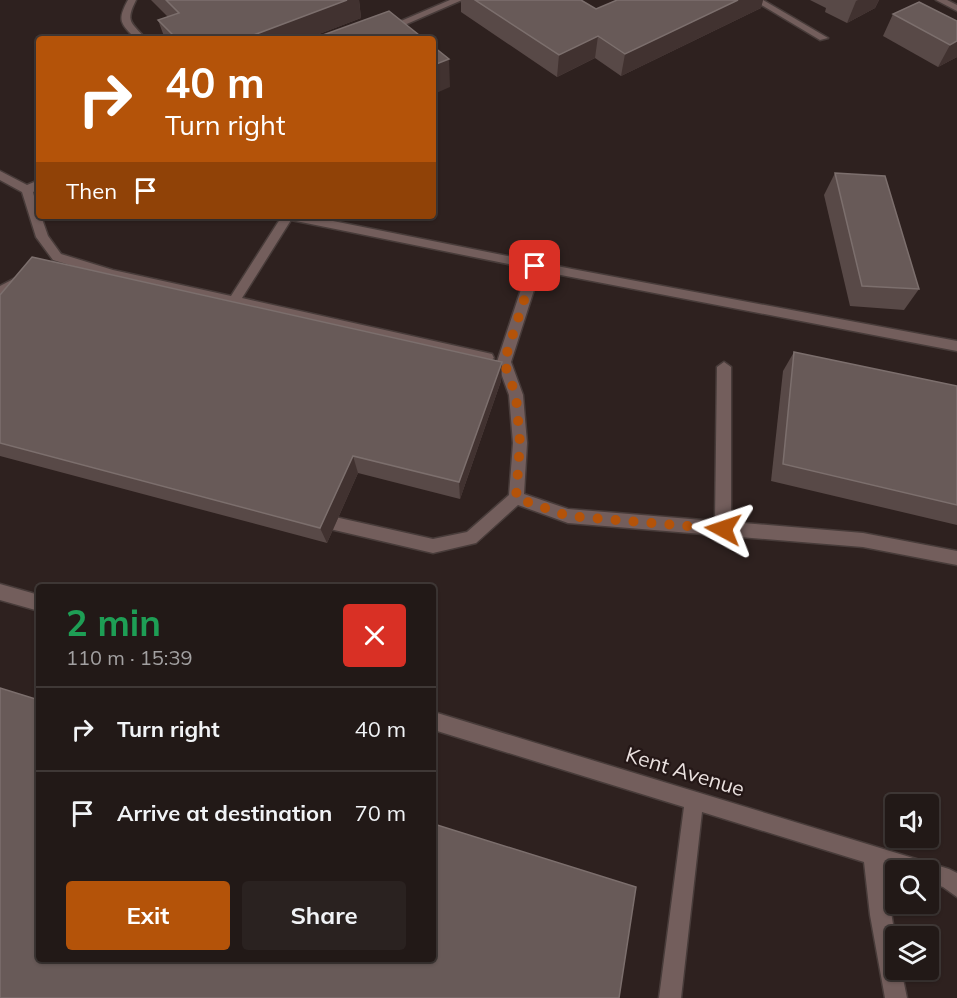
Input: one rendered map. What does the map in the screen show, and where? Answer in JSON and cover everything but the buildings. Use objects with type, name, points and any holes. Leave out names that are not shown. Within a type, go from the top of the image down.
[{"type":"street","points":[[132,0],[124,14],[127,25],[138,36]]},
{"type":"street","points":[[372,36],[458,0]]},
{"type":"street","points":[[757,0],[823,38]]},
{"type":"street","points":[[940,0],[957,8]]},
{"type":"street","points":[[0,175],[33,187],[36,204]]},
{"type":"street","points":[[39,219],[42,237],[52,260],[504,362]]},
{"type":"street","points":[[234,301],[286,219]]},
{"type":"street","points":[[303,219],[535,266],[957,346]]},
{"type":"street","points":[[335,524],[433,546],[471,538],[516,498],[520,443],[517,407],[516,396],[504,362],[535,266]]},
{"type":"street","points":[[0,292],[28,274]]},
{"type":"street","points":[[723,529],[724,367]]},
{"type":"street","points":[[516,498],[568,516],[863,540],[957,558]]},
{"type":"street","points":[[0,592],[36,602]]},
{"type":"street","name":"Kent Avenue","points":[[436,722],[889,860]]},
{"type":"street","points":[[670,998],[694,801]]},
{"type":"street","points":[[873,855],[880,915],[896,998]]},
{"type":"street","points":[[939,875],[954,879]]},
{"type":"route","points":[[535,266],[504,362],[516,396],[520,443],[516,498],[568,516],[723,529]]}]
